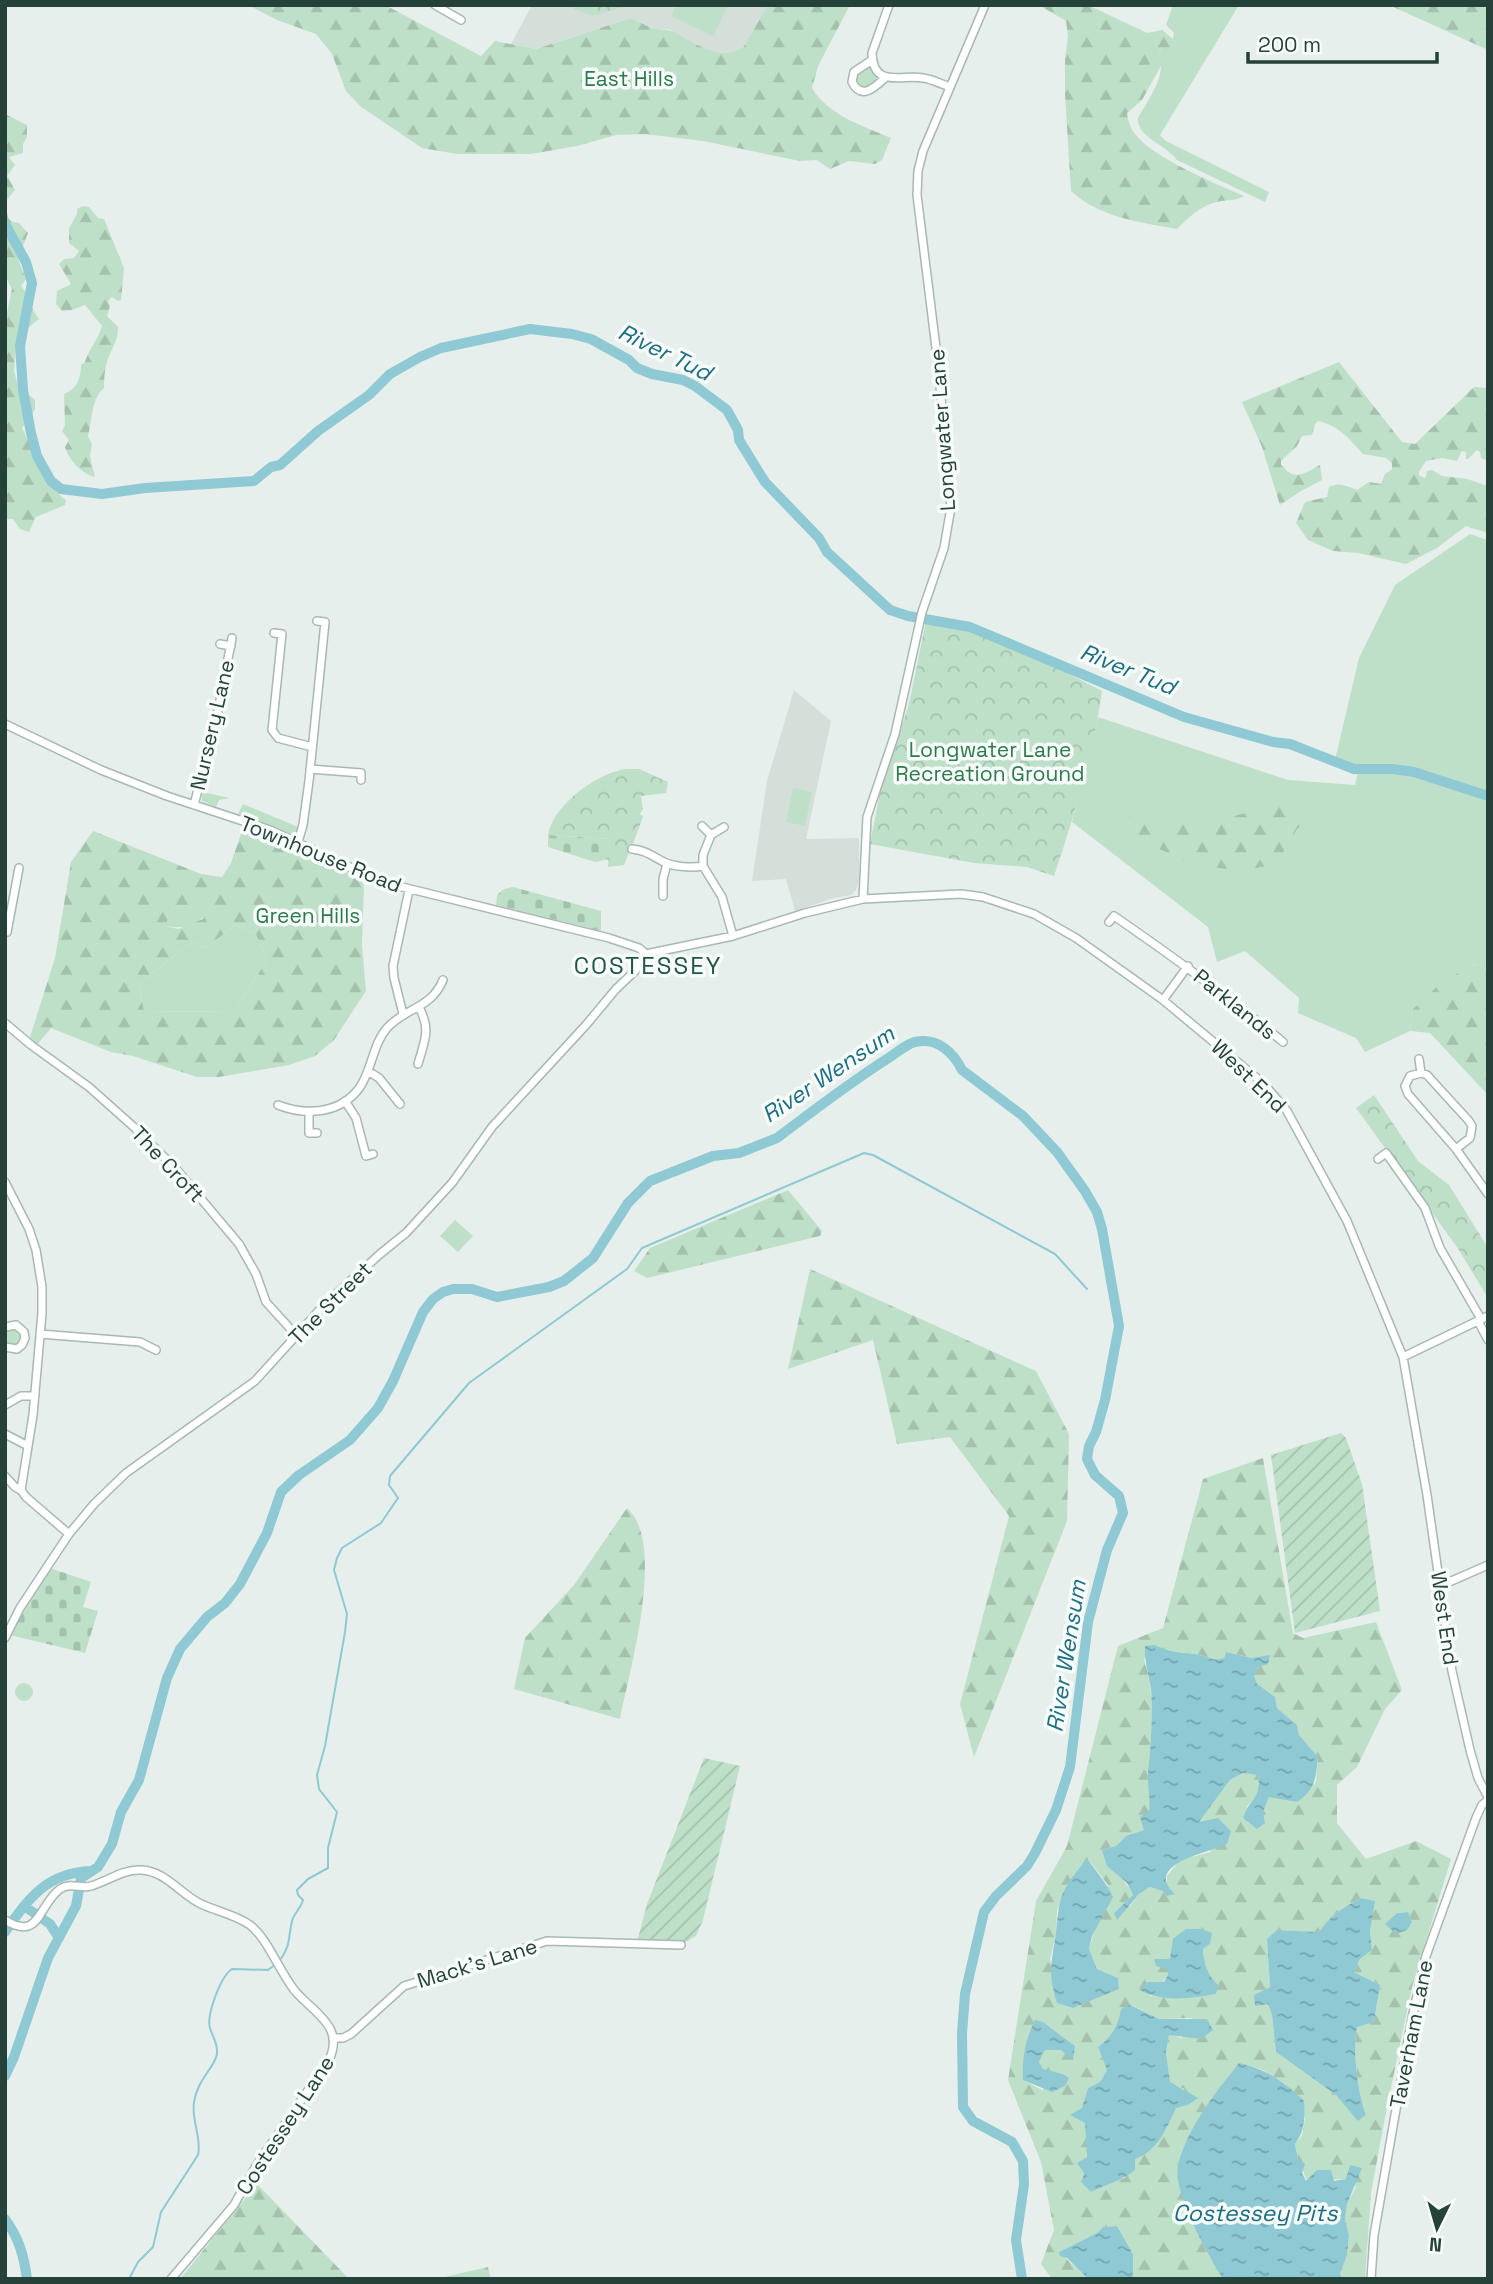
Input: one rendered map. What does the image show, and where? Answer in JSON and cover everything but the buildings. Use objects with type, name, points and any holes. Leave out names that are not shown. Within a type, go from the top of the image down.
[{"type":"street","points":[[435,5],[461,20]]},
{"type":"street","points":[[889,5],[873,48],[872,60],[878,71],[886,77],[922,77],[950,87]]},
{"type":"street","name":"Longwater Lane","points":[[863,899],[867,817],[895,734],[918,628],[944,548],[951,508],[917,182],[923,151],[985,5]]},
{"type":"street","points":[[872,60],[854,72],[852,79],[855,88],[867,92],[886,77]]},
{"type":"street","points":[[298,842],[303,825],[310,769],[325,622]]},
{"type":"street","points":[[274,633],[282,634],[272,730],[278,738],[312,747]]},
{"type":"street","name":"Nursery Lane","points":[[194,805],[217,716],[232,642],[220,644]]},
{"type":"street","name":"Townhouse Road","points":[[5,724],[101,770],[298,842],[382,882],[609,938],[639,948],[646,954]]},
{"type":"street","points":[[310,769],[361,774]]},
{"type":"street","points":[[702,826],[711,835]]},
{"type":"street","points":[[724,827],[711,835],[703,855],[703,866],[722,897],[733,936]]},
{"type":"street","points":[[636,847],[667,864],[703,866]]},
{"type":"street","points":[[660,891],[667,864]]},
{"type":"street","points":[[9,932],[19,868]]},
{"type":"street","points":[[5,876],[17,878]]},
{"type":"street","points":[[403,1014],[393,966],[409,890]]},
{"type":"street","name":"West End","points":[[646,954],[733,936],[805,913],[863,899],[961,894],[983,897],[1034,914],[1058,927],[1163,1000],[1264,1084],[1287,1111],[1347,1221],[1403,1357],[1452,1671],[1478,1778],[1488,1799]]},
{"type":"street","name":"Parklands","points":[[1109,922],[1114,916],[1188,966],[1283,1042]]},
{"type":"street","name":"The Street","points":[[5,1638],[20,1608],[69,1534],[94,1504],[126,1473],[249,1387],[324,1305],[406,1233],[452,1183],[492,1127],[635,971],[646,954]]},
{"type":"street","name":"Parklands","points":[[1163,1000],[1188,966]]},
{"type":"street","points":[[278,1105],[298,1112],[309,1112],[321,1111],[345,1101],[360,1087],[385,1030],[403,1014],[432,999],[443,980]]},
{"type":"street","points":[[419,1007],[425,1018],[427,1031],[422,1060]]},
{"type":"street","name":"The Croft","points":[[5,1023],[30,1045],[89,1087],[169,1161],[239,1244],[256,1274],[266,1302],[296,1335]]},
{"type":"street","points":[[1419,1059],[1421,1073]]},
{"type":"street","points":[[368,1071],[379,1078],[398,1100],[388,1102]]},
{"type":"street","points":[[1456,1150],[1470,1138],[1472,1126],[1433,1080],[1421,1073],[1410,1076],[1406,1089],[1488,1194]]},
{"type":"street","points":[[345,1101],[356,1118],[366,1156]]},
{"type":"street","points":[[309,1112],[309,1133]]},
{"type":"street","points":[[1378,1159],[1384,1151],[1425,1208],[1440,1248],[1482,1319],[1488,1340]]},
{"type":"street","points":[[5,1182],[27,1222],[36,1250],[42,1287],[35,1396],[21,1490]]},
{"type":"street","points":[[1403,1357],[1482,1319]]},
{"type":"street","points":[[5,1327],[16,1325],[24,1332],[25,1338],[17,1349],[5,1347]]},
{"type":"street","points":[[25,1338],[140,1342],[151,1349]]},
{"type":"street","points":[[5,1405],[21,1396],[35,1396]]},
{"type":"street","points":[[5,1434],[28,1446]]},
{"type":"street","points":[[5,1476],[69,1534]]},
{"type":"street","points":[[1440,1586],[1488,1565]]},
{"type":"street","name":"Taverham Lane","points":[[1371,2279],[1374,2235],[1412,2018],[1426,1956],[1476,1818],[1488,1799]]},
{"type":"street","name":"Costessey Lane","points":[[5,1920],[19,1927],[28,1927],[59,1890],[91,1886],[124,1871],[150,1870],[176,1885],[197,1902],[247,1923],[264,1942],[297,1993],[332,2031],[334,2051],[330,2060],[256,2166],[233,2205],[171,2279]]},
{"type":"street","name":"Mack's Lane","points":[[334,2038],[351,2034],[404,1986],[547,1941],[681,1945]]},
{"type":"shaded area","points":[[532,5],[768,5],[743,49],[717,53],[669,29],[656,29],[631,18],[535,49],[511,44]]},
{"type":"shaded area","points":[[794,690],[831,721],[806,839],[859,838],[859,881],[856,890],[851,895],[795,911],[786,879],[752,881],[767,781]]},
{"type":"green space","name":"East Hills","points":[[248,5],[385,5],[481,56],[495,41],[536,49],[631,18],[653,28],[672,31],[715,52],[733,52],[743,48],[768,5],[850,5],[818,66],[812,88],[827,106],[837,113],[891,138],[882,160],[875,164],[849,161],[830,169],[817,160],[800,161],[703,141],[645,134],[616,135],[577,146],[531,154],[457,154],[422,148],[360,106],[346,91],[332,54],[316,34],[277,20]]},
{"type":"green space","points":[[576,5],[630,5],[592,16],[574,9]]},
{"type":"green space","points":[[676,5],[728,5],[713,36],[671,16]]},
{"type":"green space","points":[[1039,5],[1088,5],[1147,33],[1162,30],[1173,39],[1171,48],[1161,48],[1159,55],[1162,64],[1142,100],[1127,113],[1131,126],[1143,143],[1155,152],[1244,196],[1204,207],[1177,229],[1108,213],[1082,200],[1071,191],[1065,94],[1068,36],[1066,21]]},
{"type":"green space","points":[[1173,5],[1239,5],[1160,135],[1166,141],[1269,192],[1265,202],[1177,160],[1146,135],[1139,125],[1138,118],[1159,79],[1161,48],[1171,47],[1174,33],[1166,25]]},
{"type":"green space","points":[[1389,5],[1488,5],[1488,50]]},
{"type":"green space","points":[[866,66],[871,67],[878,76],[871,87],[863,89],[855,83],[856,74]]},
{"type":"green space","points":[[5,114],[27,125],[27,137],[23,144],[23,153],[9,157],[15,165],[7,176],[15,190],[5,202]]},
{"type":"green space","points":[[5,202],[8,218],[19,223],[28,233],[18,259],[26,279],[21,286],[39,319],[24,331],[16,343],[14,371],[18,386],[35,400],[35,409],[22,428],[44,476],[66,500],[65,505],[36,517],[29,532],[20,529],[13,519],[5,519],[5,323],[12,288],[5,276]]},
{"type":"green space","points":[[89,207],[98,218],[104,219],[124,268],[121,300],[112,297],[108,301],[110,306],[107,316],[118,327],[117,335],[107,362],[104,388],[94,404],[88,436],[92,444],[90,456],[95,477],[85,473],[72,461],[65,447],[69,440],[62,431],[65,425],[64,394],[77,382],[81,365],[102,326],[85,305],[62,311],[56,304],[57,291],[71,284],[59,264],[64,259],[74,258],[79,251],[69,243],[69,228],[77,209]]},
{"type":"green space","points":[[1339,362],[1402,442],[1415,444],[1474,387],[1488,388],[1488,458],[1481,458],[1477,450],[1466,459],[1466,452],[1462,451],[1457,461],[1442,458],[1426,461],[1419,475],[1424,478],[1427,471],[1432,470],[1442,476],[1467,479],[1488,486],[1488,533],[1466,526],[1437,548],[1406,564],[1358,553],[1333,551],[1308,540],[1296,523],[1305,502],[1327,497],[1329,487],[1336,485],[1357,490],[1369,482],[1381,484],[1385,474],[1392,469],[1392,463],[1386,458],[1363,454],[1338,430],[1318,421],[1312,435],[1302,436],[1297,446],[1281,461],[1281,465],[1297,475],[1320,465],[1322,480],[1280,505],[1262,447],[1242,402]]},
{"type":"green space","points":[[1470,534],[1488,540],[1488,967],[1474,964],[1412,1010],[1410,1031],[1365,1052],[1356,1038],[1298,1013],[1299,998],[1245,951],[1217,962],[1208,927],[1072,822],[1098,717],[1288,780],[1355,785],[1359,767],[1335,760],[1359,658],[1395,585]]},
{"type":"green space","name":"Longwater Lane Recreation Ground","points":[[926,621],[995,639],[1102,691],[1082,785],[1054,876],[1027,867],[974,863],[870,844],[880,793],[909,704]]},
{"type":"green space","points":[[626,769],[639,769],[668,782],[666,793],[641,796],[643,809],[640,814],[643,816],[624,865],[608,867],[610,839],[548,835],[558,813],[578,792],[602,777]]},
{"type":"green space","points":[[793,788],[812,792],[805,826],[786,822]]},
{"type":"green space","points":[[202,792],[230,798],[219,800],[216,807],[202,801]]},
{"type":"green space","points":[[243,804],[298,827],[298,832],[288,834],[238,814]]},
{"type":"green space","points":[[1267,804],[1312,805],[1313,814],[1297,829],[1276,864],[1256,868],[1227,869],[1193,865],[1118,827],[1119,821],[1127,817],[1231,817]]},
{"type":"green space","name":"Green Hills","points":[[243,828],[361,877],[364,888],[362,945],[366,991],[334,1040],[315,1056],[289,1065],[219,1077],[197,1077],[133,1056],[111,1052],[51,1028],[36,1046],[30,1037],[55,958],[71,862],[93,831],[201,874],[222,877],[231,863]],"holes":[[[183,905],[205,913],[203,919],[178,929],[165,926],[172,908]],[[235,925],[255,932],[267,960],[234,1012],[144,1011],[139,984],[192,942],[206,948]]]},
{"type":"green space","points":[[548,835],[610,839],[609,859],[595,862],[548,847]]},
{"type":"green space","points":[[513,887],[601,911],[601,931],[496,905],[497,895],[504,889]]},
{"type":"green space","points":[[183,905],[206,913],[203,918],[188,926],[164,926],[172,908]]},
{"type":"green space","points":[[235,925],[255,932],[267,960],[234,1012],[144,1011],[139,984],[192,942],[206,948]]},
{"type":"green space","points":[[1475,964],[1488,967],[1488,1095],[1430,1033],[1410,1031],[1412,1010],[1442,982]]},
{"type":"green space","points":[[1374,1095],[1418,1161],[1449,1185],[1488,1248],[1488,1298],[1457,1247],[1356,1108]]},
{"type":"green space","points":[[788,1190],[822,1231],[820,1236],[647,1278],[634,1271],[650,1248]]},
{"type":"green space","points":[[455,1220],[473,1236],[458,1252],[440,1236]]},
{"type":"green space","points":[[810,1269],[1036,1371],[1069,1434],[1067,1521],[974,1757],[960,1704],[1009,1516],[950,1437],[897,1444],[873,1340],[788,1369]]},
{"type":"green space","points":[[12,1327],[20,1331],[22,1339],[17,1346],[5,1344],[5,1331]]},
{"type":"green space","points":[[1341,1433],[1346,1438],[1362,1484],[1380,1611],[1295,1633],[1271,1455]]},
{"type":"green space","points":[[1263,1458],[1293,1633],[1303,1638],[1376,1622],[1402,1690],[1385,1709],[1357,1767],[1337,1785],[1337,1823],[1366,1859],[1416,1841],[1451,1859],[1412,1987],[1387,2107],[1371,2193],[1365,2279],[1343,2279],[1340,2274],[1349,2237],[1345,2219],[1347,2204],[1356,2187],[1346,2179],[1307,2181],[1295,2144],[1302,2136],[1305,2118],[1286,2084],[1261,2069],[1239,2064],[1195,2125],[1178,2167],[1193,2222],[1209,2257],[1223,2279],[1133,2279],[1133,2254],[1117,2226],[1103,2227],[1097,2233],[1059,2252],[1088,2279],[1052,2279],[1041,2264],[1054,2230],[1041,2162],[1008,2080],[1036,1901],[1067,1846],[1118,1646],[1163,1628],[1203,1479]],"holes":[[[1155,1645],[1213,1659],[1224,1658],[1226,1652],[1252,1658],[1258,1667],[1253,1676],[1256,1684],[1275,1697],[1277,1708],[1297,1725],[1299,1735],[1318,1757],[1316,1782],[1297,1802],[1269,1796],[1263,1812],[1246,1807],[1257,1793],[1258,1774],[1243,1773],[1230,1780],[1198,1823],[1211,1852],[1180,1860],[1167,1876],[1167,1887],[1175,1894],[1150,1887],[1140,1893],[1130,1906],[1114,1913],[1133,1895],[1109,1864],[1102,1850],[1116,1846],[1126,1836],[1144,1830],[1151,1806],[1148,1775],[1152,1729],[1151,1701],[1144,1659]],[[1088,1859],[1108,1885],[1089,1949],[1097,1969],[1118,1978],[1119,1988],[1073,2008],[1050,1960],[1056,1934],[1057,1911],[1066,1886]],[[1361,1898],[1374,1901],[1370,1931],[1372,1950],[1360,1959],[1354,1972],[1380,1985],[1374,2022],[1357,2026],[1357,2071],[1366,2115],[1359,2120],[1336,2095],[1276,2052],[1268,2003],[1270,1987],[1267,1939],[1278,1930],[1319,1932],[1332,1917]],[[1407,1912],[1412,1921],[1386,1924],[1397,1913]],[[1210,1944],[1203,1949],[1204,1965],[1216,1994],[1172,1998],[1150,1996],[1148,1982],[1163,1982],[1168,1975],[1168,1969],[1155,1959],[1170,1959]],[[1131,2005],[1159,2019],[1192,2018],[1182,2038],[1169,2034],[1166,2052],[1170,2083],[1184,2089],[1188,2105],[1176,2108],[1155,2145],[1143,2156],[1135,2159],[1125,2178],[1107,2183],[1091,2192],[1084,2173],[1088,2145],[1085,2123],[1071,2115],[1083,2108],[1088,2088],[1100,2082],[1107,2070],[1098,2047],[1109,2039]],[[1043,2022],[1075,2046],[1061,2050],[1045,2050],[1039,2062],[1043,2070],[1063,2074],[1042,2090],[1023,2080]]]},
{"type":"green space","points":[[627,1508],[639,1525],[644,1549],[645,1578],[637,1641],[620,1719],[514,1689],[525,1638],[574,1585]]},
{"type":"green space","points":[[50,1568],[91,1582],[83,1607],[98,1611],[85,1653],[10,1635]]},
{"type":"green space","points":[[24,1683],[32,1688],[33,1692],[28,1700],[24,1701],[16,1696],[15,1692],[20,1684]]},
{"type":"green space","points":[[704,1758],[740,1766],[703,1920],[696,1936],[684,1943],[637,1942],[647,1904]]},
{"type":"green space","points":[[257,2184],[349,2279],[180,2279]]},
{"type":"green space","points":[[488,2267],[491,2279],[436,2279]]},
{"type":"water","points":[[1155,1645],[1171,1651],[1217,1659],[1224,1658],[1226,1652],[1252,1658],[1270,1655],[1268,1664],[1258,1667],[1254,1676],[1257,1684],[1275,1697],[1277,1708],[1297,1725],[1299,1735],[1318,1757],[1311,1788],[1297,1802],[1269,1797],[1263,1812],[1265,1823],[1257,1829],[1243,1818],[1257,1794],[1258,1775],[1243,1773],[1230,1780],[1199,1822],[1218,1818],[1231,1831],[1227,1844],[1172,1867],[1167,1875],[1167,1884],[1175,1894],[1167,1896],[1163,1891],[1150,1887],[1140,1893],[1117,1920],[1114,1913],[1133,1895],[1127,1883],[1107,1866],[1102,1850],[1116,1846],[1126,1836],[1144,1830],[1140,1817],[1149,1811],[1152,1700],[1145,1646]]},
{"type":"water","points":[[1087,1858],[1113,1897],[1092,1936],[1089,1949],[1097,1969],[1118,1978],[1119,1989],[1073,2008],[1057,2003],[1051,1975],[1052,1960],[1064,1890]]},
{"type":"water","points":[[1361,1898],[1375,1901],[1370,1931],[1372,1950],[1360,1959],[1354,1972],[1380,1985],[1374,2022],[1357,2027],[1357,2071],[1366,2115],[1358,2121],[1336,2095],[1276,2052],[1272,2015],[1268,2004],[1255,2006],[1254,1995],[1270,1987],[1267,1939],[1277,1930],[1319,1932],[1337,1912]]},
{"type":"water","points":[[1408,1912],[1412,1922],[1407,1930],[1396,1934],[1385,1924],[1397,1913]]},
{"type":"water","points":[[1186,1929],[1201,1929],[1212,1933],[1210,1944],[1203,1949],[1207,1969],[1218,1985],[1216,1994],[1167,1998],[1140,1990],[1148,1982],[1164,1982],[1168,1969],[1156,1966],[1154,1959],[1170,1959],[1173,1939]]},
{"type":"water","points":[[1130,2005],[1159,2019],[1207,2019],[1213,2030],[1201,2039],[1169,2035],[1166,2052],[1170,2082],[1198,2098],[1188,2105],[1176,2108],[1155,2145],[1143,2156],[1135,2159],[1135,2170],[1091,2192],[1082,2183],[1084,2173],[1077,2163],[1087,2157],[1085,2123],[1070,2115],[1082,2108],[1088,2088],[1100,2082],[1107,2070],[1098,2047],[1114,2031],[1121,2009]]},
{"type":"water","points":[[1035,2020],[1043,2022],[1075,2046],[1073,2060],[1061,2050],[1045,2050],[1039,2062],[1043,2069],[1069,2078],[1065,2086],[1052,2092],[1023,2080],[1025,2050]]},
{"type":"water","name":"Costessey Pits","points":[[1239,2063],[1274,2077],[1304,2101],[1304,2124],[1295,2144],[1298,2159],[1305,2164],[1302,2173],[1306,2181],[1317,2170],[1331,2170],[1334,2181],[1346,2179],[1350,2165],[1362,2168],[1347,2204],[1345,2219],[1349,2236],[1347,2255],[1340,2274],[1343,2279],[1223,2279],[1201,2240],[1180,2191],[1178,2165],[1195,2124]]},
{"type":"water","name":"Costessey Pits","points":[[1117,2226],[1133,2254],[1133,2279],[1088,2279],[1067,2258],[1060,2256],[1059,2252],[1097,2233],[1103,2227]]},
{"type":"waterway","name":"River Tud","points":[[5,224],[26,262],[32,283],[20,346],[23,390],[31,433],[37,456],[51,481],[61,489],[102,494],[145,488],[254,481],[271,467],[280,465],[318,431],[369,395],[390,374],[420,357],[441,348],[530,329],[572,334],[591,339],[629,360],[637,368],[683,380],[727,410],[738,430],[739,440],[765,482],[819,538],[827,552],[890,610],[908,616],[970,627],[1184,717],[1273,742],[1290,744],[1354,769],[1414,772],[1488,796]]},
{"type":"waterway","name":"River Wensum","points":[[5,2076],[48,1958],[76,1906],[81,1878],[98,1867],[112,1844],[121,1812],[139,1780],[167,1678],[180,1649],[240,1584],[267,1533],[281,1492],[299,1475],[350,1440],[378,1408],[393,1381],[423,1312],[433,1299],[453,1289],[472,1289],[497,1297],[549,1287],[564,1281],[593,1258],[628,1203],[650,1181],[713,1156],[739,1153],[777,1138],[904,1047],[915,1042],[930,1042],[943,1047],[954,1057],[962,1070],[1023,1116],[1057,1152],[1085,1191],[1097,1212],[1102,1229],[1119,1326],[1105,1400],[1087,1459],[1095,1475],[1119,1496],[1123,1513],[1107,1550],[1088,1622],[1070,1767],[1056,1810],[1035,1853],[1027,1866],[996,1896],[984,1912],[965,1994],[962,2033],[963,2107],[973,2121],[1012,2142],[1023,2161],[1024,2184],[1016,2240],[1022,2279]]},
{"type":"waterway","points":[[280,1960],[288,1946],[293,1918],[303,1900],[297,1890],[308,1879],[328,1868],[328,1848],[337,1812],[319,1789],[317,1775],[325,1746],[347,1614],[334,1570],[337,1558],[342,1548],[381,1523],[398,1498],[389,1485],[390,1476],[469,1383],[627,1269],[642,1248],[864,1153],[873,1155],[1055,1254],[1087,1289]]},
{"type":"waterway","name":"River Wensum","points":[[5,1932],[22,1908],[50,1882],[75,1873],[91,1871]]},
{"type":"waterway","name":"River Wensum","points":[[24,1906],[50,1924],[59,1938]]},
{"type":"waterway","points":[[129,2279],[138,2262],[153,2247],[161,2212],[198,2155],[194,2102],[217,2054],[209,2022],[219,1987],[232,1969],[268,1970],[276,1964]]},
{"type":"waterway","name":"River Wensum","points":[[5,2219],[20,2248],[27,2279]]},
{"type":"district","name":"COSTESSEY","points":[[648,965]]}]
